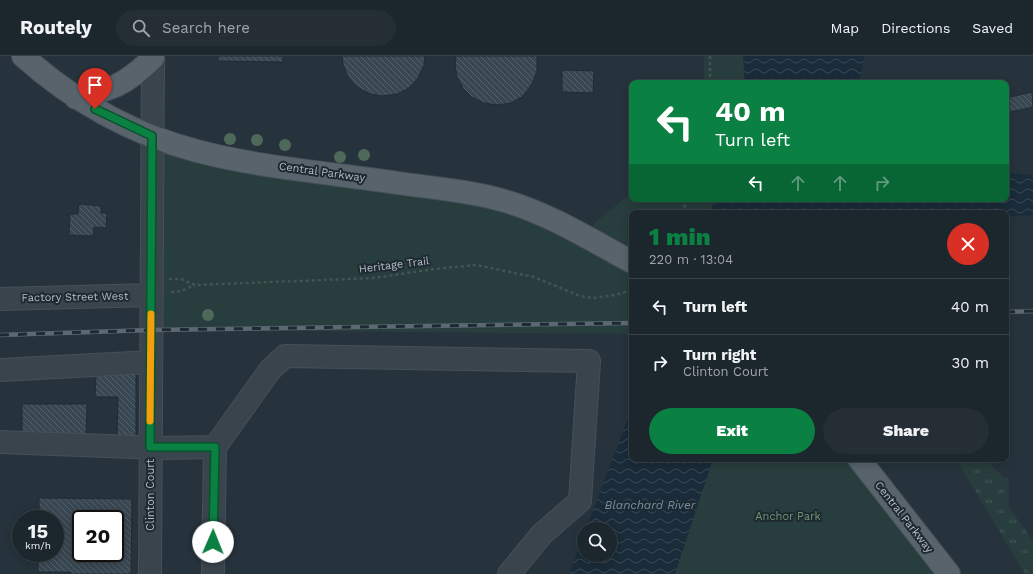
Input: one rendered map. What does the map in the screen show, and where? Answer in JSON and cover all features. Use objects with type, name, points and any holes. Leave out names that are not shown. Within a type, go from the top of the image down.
[{"type":"main road","name":"Central Parkway","points":[[23,56],[42,73],[76,98],[104,114],[152,136],[196,151],[244,161],[455,191],[505,201],[560,222],[588,239],[629,260]]},
{"type":"main road","points":[[76,98],[109,90],[132,77],[153,57]]},
{"type":"main road","name":"Central Parkway","points":[[862,462],[949,574]]},
{"type":"street","name":"Clinton Court","points":[[150,574],[153,57]]},
{"type":"street","name":"Factory Street West","points":[[0,299],[151,288]]},
{"type":"street","points":[[213,574],[215,447],[270,370],[285,356],[589,361],[580,501],[542,534],[508,574]]},
{"type":"street","points":[[0,370],[151,362]]},
{"type":"street","points":[[0,442],[150,447],[215,447]]},
{"type":"path","points":[[710,56],[710,80]]},
{"type":"path","name":"Heritage Trail","points":[[151,288],[181,280],[195,285],[374,278],[434,269],[476,265],[534,277],[580,296],[594,298],[629,291]]},
{"type":"path","points":[[151,288],[182,291],[195,285]]},
{"type":"green space","points":[[704,56],[743,56],[745,80],[704,80]]},
{"type":"green space","points":[[152,136],[455,191],[588,238],[595,222],[629,195],[629,202],[714,202],[710,210],[629,210],[629,334],[151,330]]},
{"type":"green space","name":"Anchor Park","points":[[668,462],[861,462],[949,574],[626,574]]},
{"type":"green space","points":[[958,462],[988,462],[1004,478],[1009,478],[1009,507],[1033,541],[1033,574],[1025,574]]},
{"type":"water","points":[[743,56],[865,56],[860,80],[745,80]]},
{"type":"water","points":[[1009,173],[1033,175],[1033,215],[1009,217],[1009,210],[711,210],[714,202],[1009,202]]},
{"type":"water","name":"Blanchard River","points":[[629,415],[629,462],[712,462],[675,574],[569,574],[577,553],[577,562],[617,562],[617,522],[589,522]]},
{"type":"building","points":[[218,56],[283,56],[283,62],[218,61]]},
{"type":"building","points":[[342,56],[425,56],[424,65],[418,78],[409,88],[397,94],[383,96],[370,94],[357,87],[348,77],[343,64]]},
{"type":"building","points":[[456,56],[537,56],[537,71],[532,84],[523,96],[511,103],[497,105],[484,103],[472,97],[463,88],[457,77],[455,64]]},
{"type":"building","points":[[562,70],[594,71],[593,93],[562,92]]},
{"type":"building","points":[[1032,92],[1033,107],[1009,112],[1009,97]]},
{"type":"building","points":[[79,204],[101,206],[101,213],[107,213],[106,228],[94,227],[93,236],[69,235],[70,214],[78,214]]},
{"type":"building","points":[[96,373],[136,374],[136,437],[117,437],[118,397],[95,397]]},
{"type":"building","points":[[22,404],[87,404],[86,442],[22,442]]},
{"type":"building","points":[[39,498],[132,499],[131,574],[71,574],[71,572],[38,572],[38,562],[64,562],[64,510],[39,510]]},
{"type":"railway","points":[[1009,312],[1033,311]]},
{"type":"railway","points":[[0,335],[151,330],[629,323]]},
{"type":"slow traffic","points":[[150,421],[151,314]]},
{"type":"route","points":[[95,109],[152,136],[150,447],[215,447],[213,542]]}]
